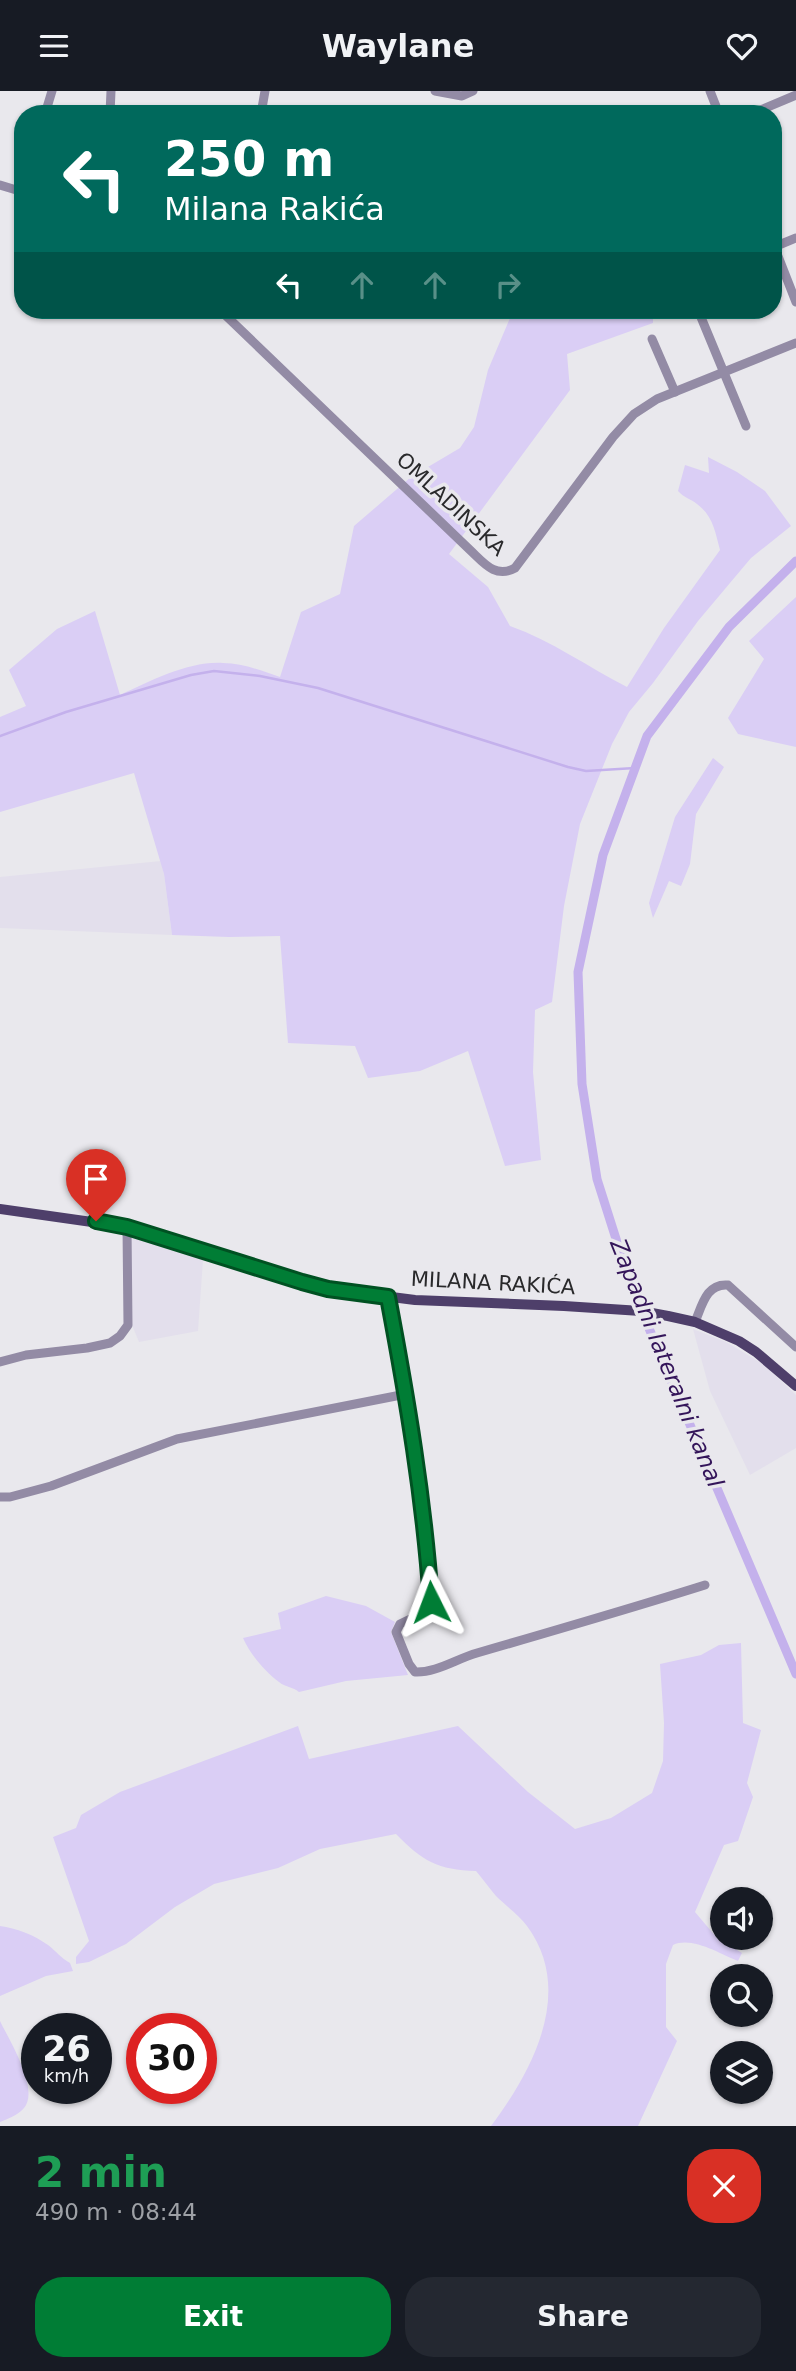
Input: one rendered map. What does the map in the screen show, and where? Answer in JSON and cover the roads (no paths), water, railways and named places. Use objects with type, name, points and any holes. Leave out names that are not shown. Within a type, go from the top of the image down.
[{"type":"main road","name":"MILANA RAKIĆA","points":[[0,1209],[127,1227],[328,1289],[388,1297],[618,1309],[695,1322]]},
{"type":"main road","points":[[695,1322],[739,1341],[796,1386]]},
{"type":"street","points":[[435,91],[462,96],[472,91]]},
{"type":"street","points":[[772,105],[796,95]]},
{"type":"street","points":[[782,267],[796,302]]},
{"type":"street","name":"OMLADINSKA","points":[[230,319],[470,550],[487,566],[499,572],[508,572],[515,568],[613,437],[630,419],[651,403],[675,392],[796,343]]},
{"type":"street","points":[[702,319],[746,426]]},
{"type":"street","points":[[652,339],[675,392]]},
{"type":"street","points":[[0,1362],[26,1355],[110,1343],[125,1331],[128,1325],[127,1227]]},
{"type":"street","points":[[695,1322],[712,1289],[718,1285],[727,1286],[796,1347]]},
{"type":"street","points":[[388,1297],[406,1394],[428,1542],[431,1602],[427,1611],[400,1624],[396,1632],[415,1672],[432,1670],[472,1654],[705,1585]]},
{"type":"street","points":[[0,1497],[10,1497],[51,1486],[177,1439],[406,1394]]},
{"type":"waterway","name":"Zapadni lateralni kanal","points":[[796,561],[729,627],[647,736],[603,855],[578,972],[582,1084],[597,1179],[631,1286],[796,1674]]},
{"type":"waterway","points":[[0,736],[66,712],[191,675],[214,671],[260,676],[318,688],[568,767],[586,771],[635,768]]}]
